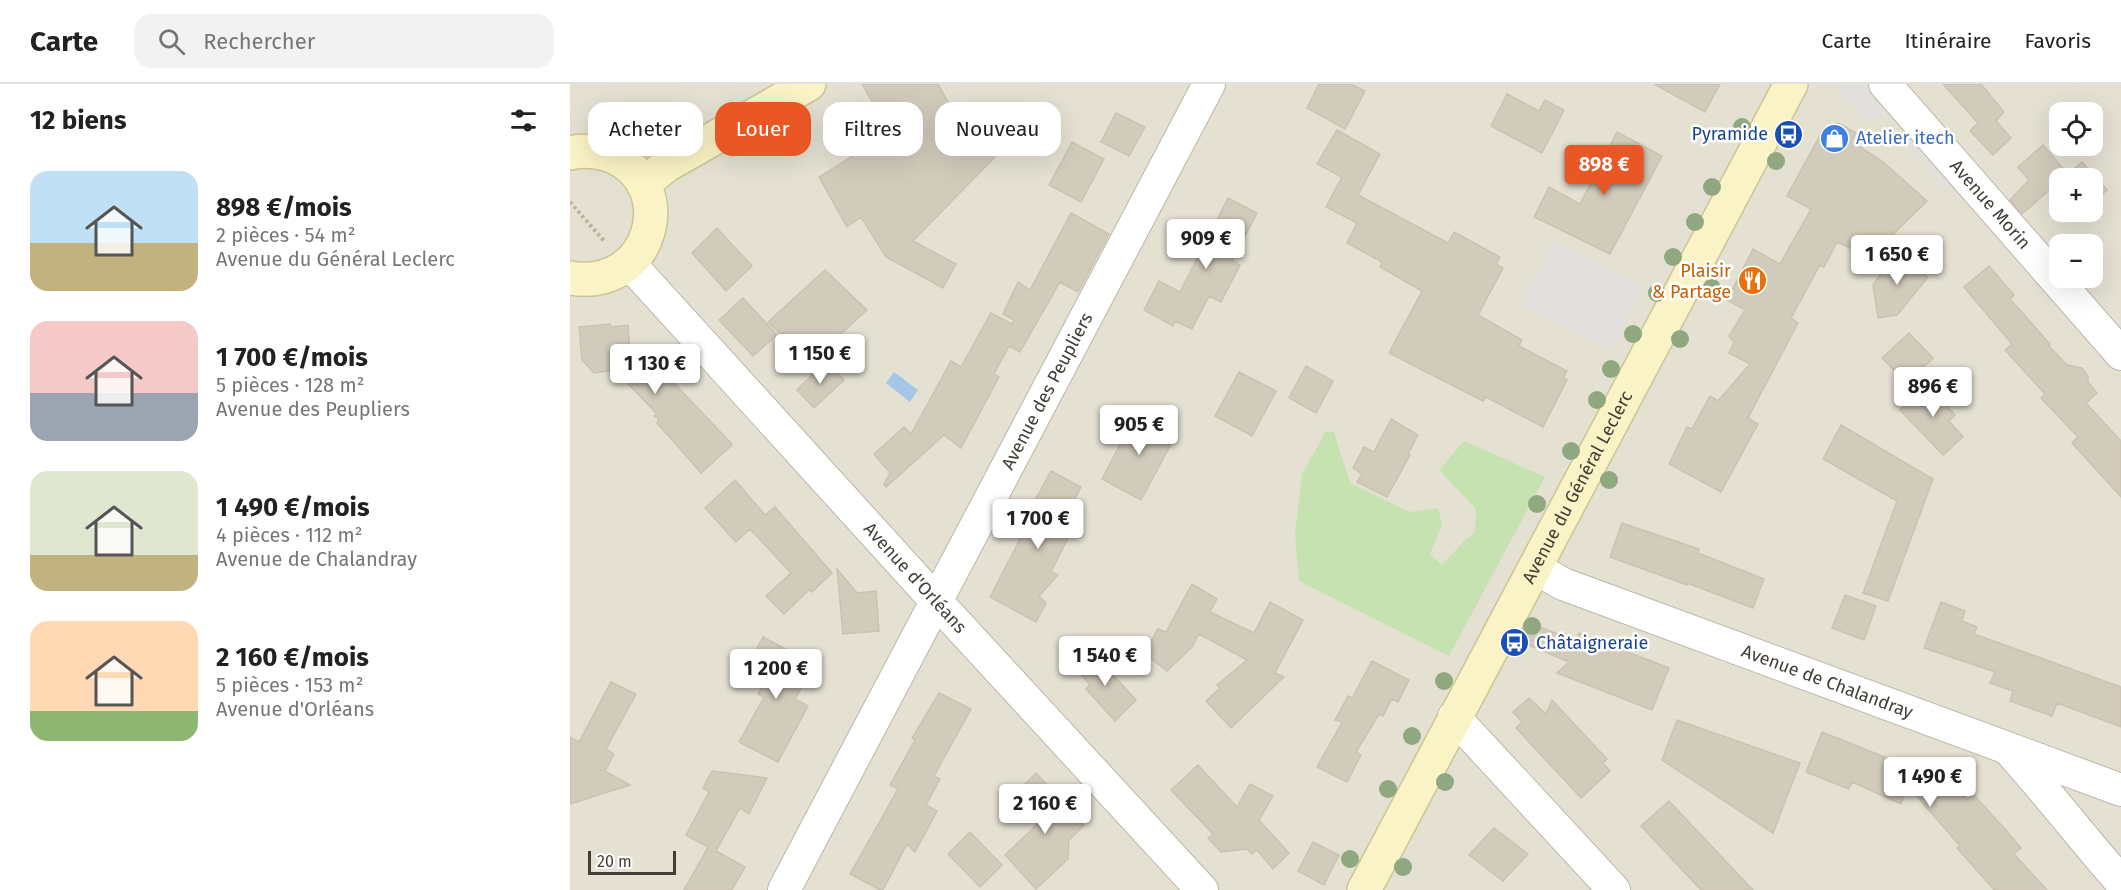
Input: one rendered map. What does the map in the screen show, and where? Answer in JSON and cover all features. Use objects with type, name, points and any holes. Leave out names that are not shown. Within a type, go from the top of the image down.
[{"type":"main road","points":[[643,184],[667,165],[809,84]]},
{"type":"main road","name":"Avenue du Général Leclerc","points":[[1364,890],[1791,84]]},
{"type":"main road","points":[[570,153],[597,152],[616,158],[632,169],[643,184],[651,204],[650,226],[643,247],[616,271],[587,280],[570,278]]},
{"type":"street","name":"Avenue des Peupliers","points":[[784,890],[1209,84]]},
{"type":"street","name":"Avenue Morin","points":[[1885,84],[2121,354]]},
{"type":"street","name":"Avenue d'Orléans","points":[[616,271],[936,601],[1202,890]]},
{"type":"street","name":"Avenue de Chalandray","points":[[1535,568],[1563,584],[2121,790]]},
{"type":"street","points":[[1454,717],[1614,890]]},
{"type":"street","points":[[2007,747],[2121,882]]},
{"type":"path","points":[[570,202],[606,243],[616,271]]},
{"type":"shaded area","points":[[570,84],[2121,84],[2121,890],[570,890]]},
{"type":"shaded area","points":[[1842,84],[1868,84],[1890,110],[1868,124],[1837,87]]},
{"type":"shaded area","points":[[1911,133],[1954,182],[1946,189],[1903,140]]},
{"type":"shaded area","points":[[1554,241],[1643,287],[1611,350],[1521,305]]},
{"type":"green space","points":[[1326,431],[1334,432],[1350,483],[1410,512],[1438,508],[1442,524],[1430,554],[1442,565],[1475,532],[1476,509],[1439,470],[1464,441],[1545,477],[1449,656],[1299,581],[1295,534],[1302,474]]},
{"type":"water","points":[[894,372],[918,390],[910,402],[886,383]]},
{"type":"building","points":[[862,84],[938,84],[948,102],[935,102],[935,156],[996,156],[913,241],[956,264],[943,288],[886,257],[861,217],[847,227],[819,177],[853,156],[923,156],[923,102],[872,102]]},
{"type":"building","points":[[1319,84],[1351,84],[1365,91],[1345,129],[1307,108]]},
{"type":"building","points":[[1654,84],[1720,84],[1705,112]]},
{"type":"building","points":[[1943,84],[1981,84],[2004,112],[1996,121],[2011,138],[1993,155],[1970,131],[1978,123]]},
{"type":"building","points":[[1507,94],[1539,111],[1545,100],[1564,110],[1542,153],[1491,126]]},
{"type":"building","points":[[1116,113],[1145,127],[1129,156],[1101,142]]},
{"type":"building","points":[[1838,123],[1860,135],[1855,144],[1882,161],[1927,201],[1870,257],[1837,242],[1824,267],[1820,265],[1791,318],[1798,323],[1748,418],[1758,424],[1721,492],[1669,464],[1687,427],[1692,429],[1710,396],[1718,401],[1750,364],[1729,353],[1734,342],[1729,336],[1745,310],[1727,300],[1753,249],[1780,264],[1811,209],[1787,196],[1824,128]]},
{"type":"building","points":[[1337,130],[1380,154],[1358,195],[1448,243],[1454,232],[1500,257],[1496,264],[1503,268],[1478,315],[1522,340],[1519,346],[1567,371],[1563,378],[1567,380],[1543,427],[1486,397],[1483,401],[1389,353],[1422,291],[1380,267],[1382,262],[1347,243],[1357,223],[1326,207],[1342,177],[1317,164]]},
{"type":"building","points":[[1617,132],[1662,156],[1610,254],[1534,217],[1549,187],[1580,204]]},
{"type":"building","points":[[1072,142],[1104,159],[1081,202],[1049,185]]},
{"type":"building","points":[[2043,145],[2049,152],[2049,156],[2052,156],[2063,168],[2049,168],[2049,190],[2022,214],[2010,200],[2029,180],[2018,167]]},
{"type":"building","points":[[2082,162],[2087,168],[2075,168]]},
{"type":"building","points":[[1228,198],[1257,213],[1232,261],[1240,265],[1221,302],[1209,296],[1192,329],[1175,321],[1173,326],[1144,310],[1159,281],[1180,292]]},
{"type":"building","points":[[1071,213],[1109,234],[1078,292],[1060,282],[1020,352],[1009,346],[994,374],[999,377],[961,448],[944,435],[886,487],[884,484],[890,473],[874,454],[904,427],[911,434],[951,361],[961,367],[991,313],[1012,324],[1014,320],[1003,314],[1018,282],[1030,290]]},
{"type":"building","points":[[717,228],[752,266],[726,291],[692,253]]},
{"type":"building","points":[[1896,252],[1928,277],[1897,315],[1878,318],[1873,285]]},
{"type":"building","points":[[1989,266],[2014,295],[2010,299],[2050,344],[2049,346],[2067,365],[2082,368],[2088,376],[2088,382],[2097,393],[2086,403],[2121,441],[2121,497],[2072,443],[2078,437],[2041,398],[2045,394],[2005,350],[2012,344],[1964,287]]},
{"type":"building","points":[[825,270],[867,310],[809,363],[768,322]]},
{"type":"building","points":[[743,298],[777,335],[753,356],[719,320]]},
{"type":"building","points":[[610,324],[611,327],[628,325],[632,382],[654,362],[731,443],[732,445],[701,473],[657,423],[659,419],[654,416],[657,414],[615,370],[594,373],[582,360],[579,327]]},
{"type":"building","points":[[1909,333],[1933,358],[1907,384],[1882,358]]},
{"type":"building","points":[[826,361],[844,380],[814,408],[797,390]]},
{"type":"building","points":[[1306,366],[1333,381],[1316,413],[1289,398]]},
{"type":"building","points":[[1239,372],[1276,391],[1252,436],[1215,416]]},
{"type":"building","points":[[1932,381],[1949,400],[1945,404],[1955,415],[1949,421],[1963,437],[1943,455],[1900,410]]},
{"type":"building","points":[[1137,412],[1177,433],[1141,500],[1102,479]]},
{"type":"building","points":[[1391,419],[1418,435],[1387,497],[1357,482],[1362,474],[1353,468],[1364,447],[1374,452]]},
{"type":"building","points":[[1841,425],[1933,479],[1888,601],[1863,593],[1897,501],[1823,459]]},
{"type":"building","points":[[1051,471],[1081,487],[1060,527],[1071,532],[1051,572],[1058,575],[1039,596],[1046,603],[1036,622],[990,597]]},
{"type":"building","points":[[735,480],[765,515],[775,507],[832,573],[812,592],[809,590],[784,614],[766,596],[791,573],[750,529],[736,542],[705,508]]},
{"type":"building","points":[[1622,523],[1699,549],[1698,553],[1764,579],[1753,608],[1610,557]]},
{"type":"building","points":[[837,569],[857,593],[876,591],[879,631],[843,634]]},
{"type":"building","points":[[1192,584],[1217,599],[1210,612],[1254,633],[1270,602],[1303,620],[1275,673],[1284,677],[1231,728],[1206,701],[1220,688],[1217,685],[1247,660],[1199,634],[1192,647],[1167,671],[1144,653],[1158,629],[1166,632]]},
{"type":"building","points":[[1845,595],[1876,606],[1864,640],[1832,628]]},
{"type":"building","points":[[1941,602],[1965,611],[1962,621],[1977,627],[1974,634],[2121,687],[2121,727],[2057,703],[2052,716],[2010,701],[2013,691],[1990,683],[1995,672],[1924,648]]},
{"type":"building","points":[[1527,622],[1576,641],[1579,633],[1669,668],[1652,710],[1557,673],[1569,662],[1519,641]]},
{"type":"building","points":[[763,637],[804,659],[801,666],[810,673],[795,699],[808,706],[778,762],[739,742],[764,697],[758,694],[766,680],[746,669]]},
{"type":"building","points":[[1092,652],[1136,700],[1115,721],[1086,689],[1090,685],[1075,667]]},
{"type":"building","points":[[1372,661],[1409,680],[1398,702],[1392,699],[1383,716],[1379,714],[1356,752],[1361,755],[1347,782],[1317,767],[1342,722],[1335,720],[1348,696],[1352,698]]},
{"type":"building","points":[[611,682],[636,694],[606,749],[614,754],[605,771],[630,785],[570,804],[570,737],[579,742]]},
{"type":"building","points":[[939,693],[971,709],[934,776],[940,779],[926,805],[937,811],[915,852],[907,844],[883,890],[880,890],[850,874],[898,789],[890,785],[915,740],[912,738]]},
{"type":"building","points":[[1529,698],[1546,714],[1552,700],[1607,759],[1603,763],[1610,771],[1581,798],[1516,728],[1522,722],[1513,712]]},
{"type":"building","points":[[1677,720],[1800,763],[1773,833],[1662,760]]},
{"type":"building","points":[[1822,732],[1935,777],[1942,771],[1967,800],[1973,794],[2005,829],[2021,848],[2014,854],[2047,890],[1994,890],[1957,848],[1960,846],[1908,786],[1901,804],[1852,782],[1849,789],[1806,772]]},
{"type":"building","points":[[1198,765],[1237,807],[1250,784],[1273,796],[1259,820],[1289,853],[1273,869],[1257,850],[1252,854],[1247,849],[1221,852],[1208,838],[1213,834],[1171,790]]},
{"type":"building","points":[[712,771],[767,778],[749,814],[740,808],[716,851],[745,867],[732,890],[684,890],[708,847],[686,835],[709,792],[703,788]]},
{"type":"building","points":[[1036,773],[1084,825],[1069,840],[1068,859],[1036,889],[1005,855],[1044,818],[1019,790]]},
{"type":"building","points":[[1669,801],[1753,890],[1701,890],[1641,826]]},
{"type":"building","points":[[1494,828],[1528,854],[1503,881],[1469,855]]},
{"type":"building","points":[[970,832],[1002,865],[980,887],[948,854]]},
{"type":"building","points":[[1313,842],[1339,855],[1324,885],[1298,871]]},
{"type":"place","name":"Pyramide","points":[[1789,134]]},
{"type":"place","name":"Atelier itech","points":[[1835,138]]},
{"type":"place","name":"Plaisir & Partage","points":[[1752,281]]},
{"type":"place","name":"Châtaigneraie","points":[[1515,643]]}]
